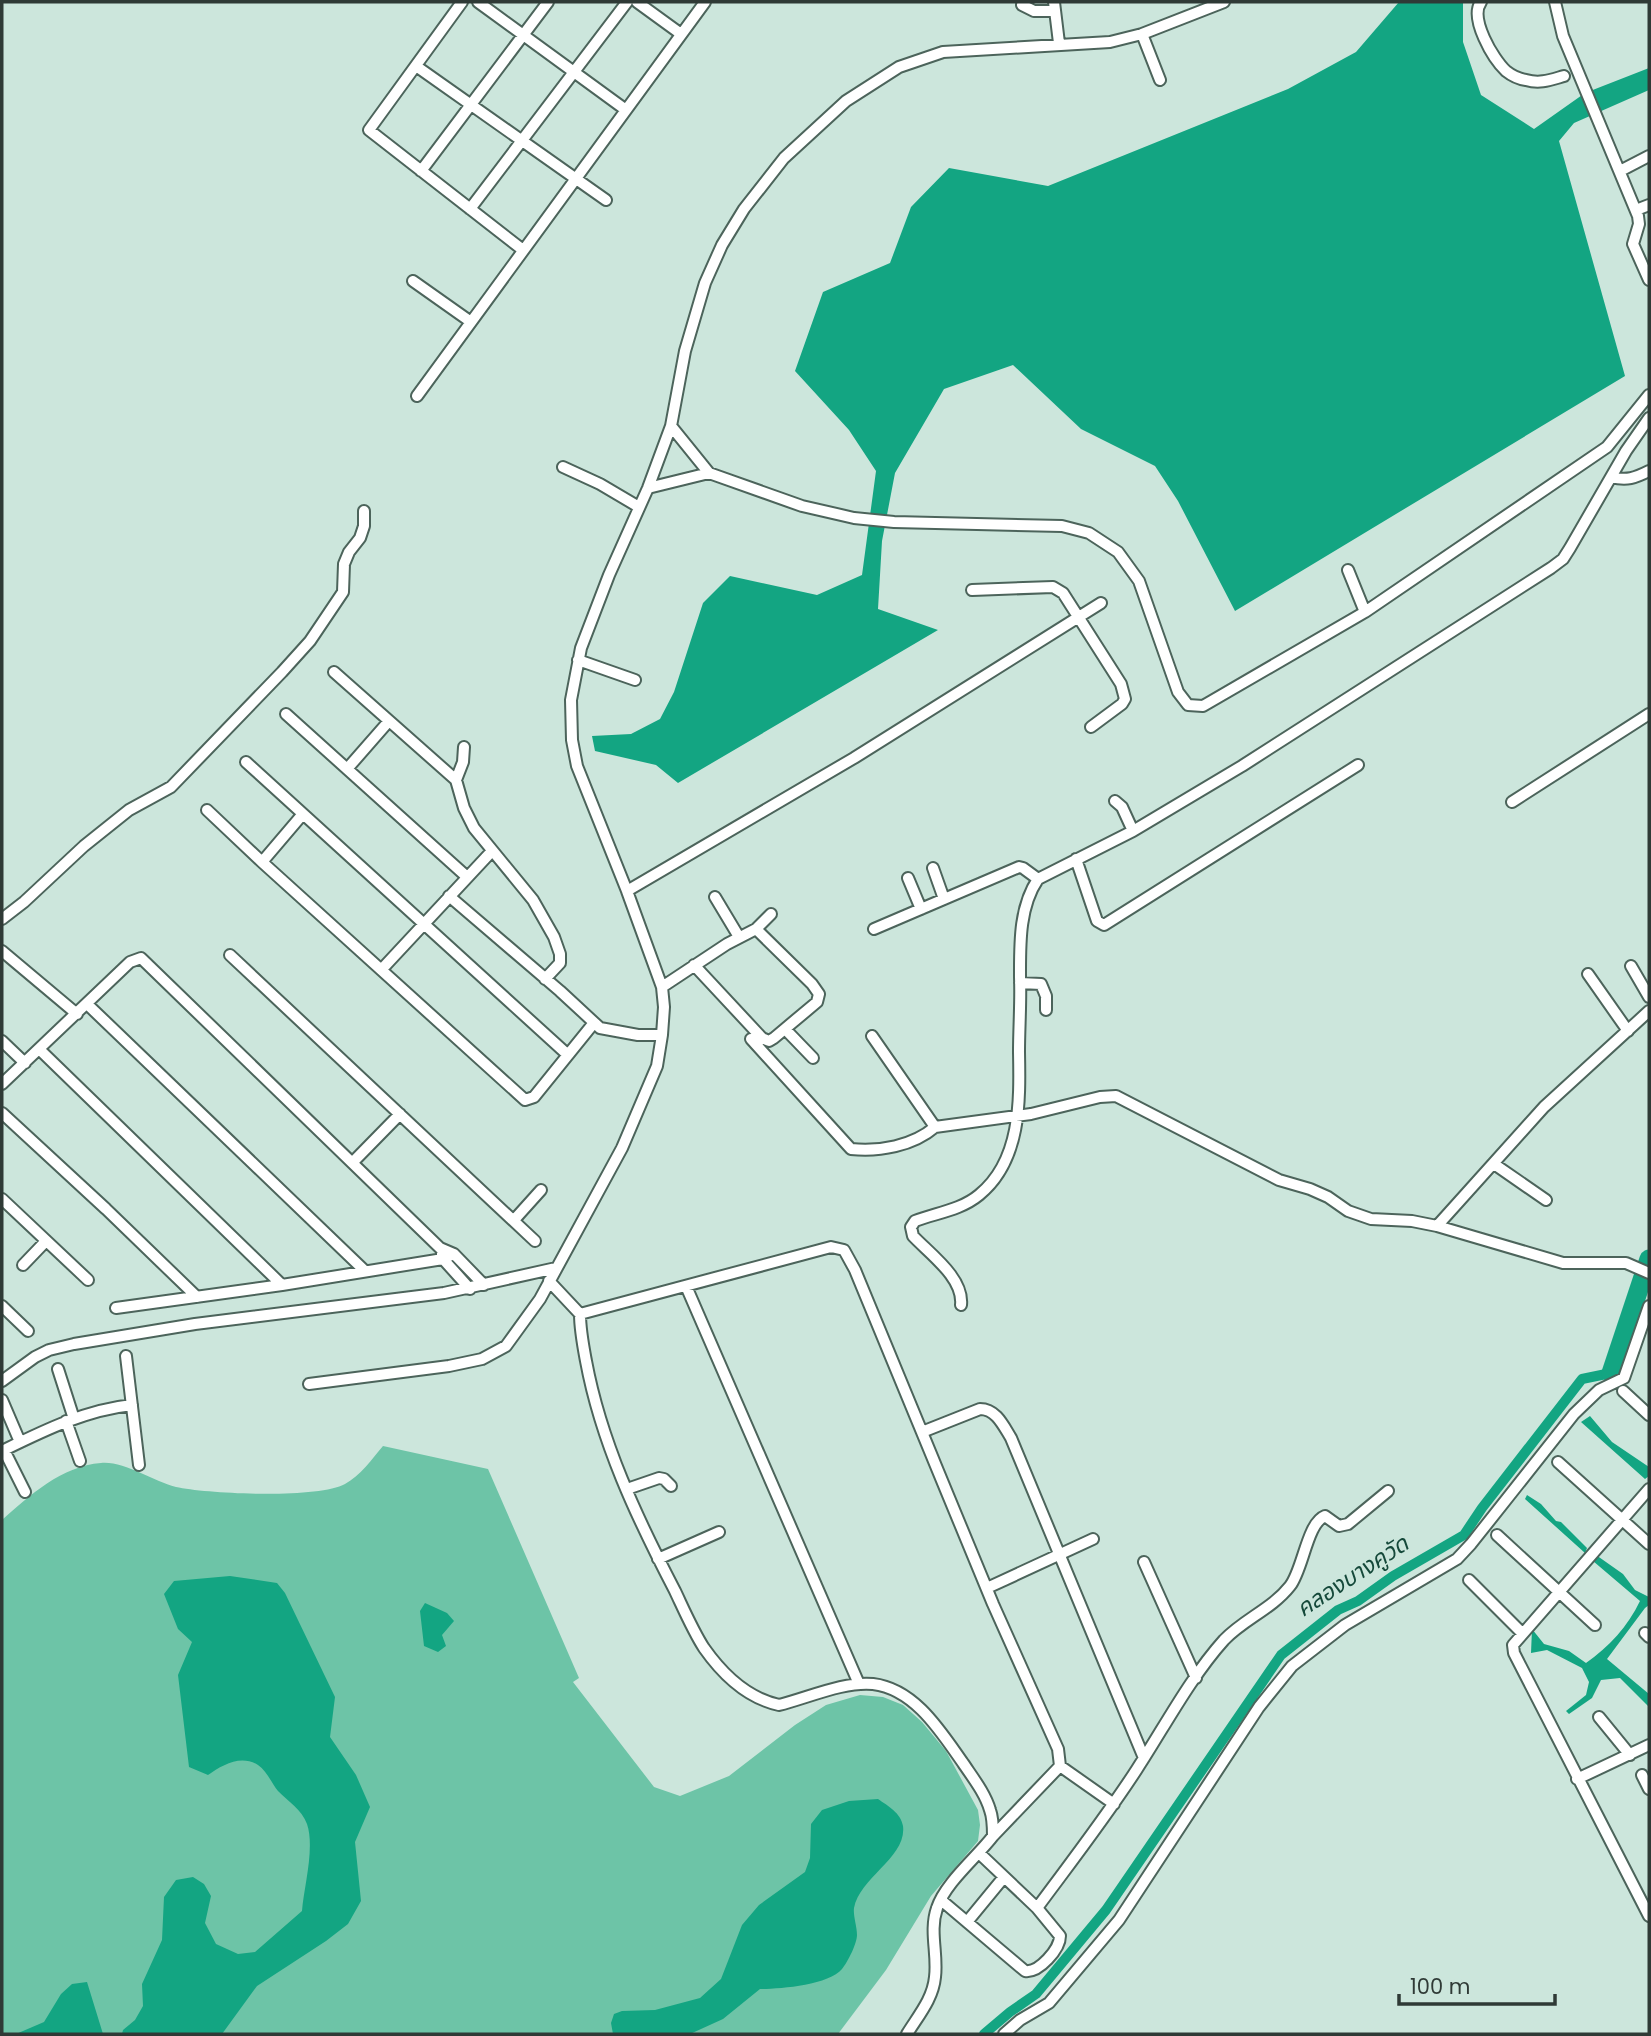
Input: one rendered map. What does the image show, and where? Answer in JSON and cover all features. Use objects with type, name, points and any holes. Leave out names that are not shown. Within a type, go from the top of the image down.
[{"type":"street","points":[[462,2],[369,130],[523,250]]},
{"type":"street","points":[[478,2],[626,110]]},
{"type":"street","points":[[421,171],[548,2]]},
{"type":"street","points":[[470,209],[627,2]]},
{"type":"street","points":[[637,2],[681,34]]},
{"type":"street","points":[[417,396],[705,2]]},
{"type":"street","points":[[309,1384],[449,1366],[482,1359],[496,1354],[506,1346],[520,1330],[549,1281],[622,1148],[657,1066],[663,1035],[662,988],[627,891],[576,766],[571,700],[581,648],[608,575],[648,488],[671,426],[685,351],[705,283],[722,245],[744,209],[784,158],[846,101],[899,67],[943,52],[1110,42],[1142,34],[1224,2]]},
{"type":"street","points":[[1481,2],[1478,6],[1478,19],[1484,38],[1496,60],[1509,74],[1542,83],[1564,76]]},
{"type":"street","points":[[1555,2],[1563,36],[1636,210],[1639,224],[1633,244],[1649,280]]},
{"type":"street","points":[[1022,5],[1034,11],[1055,6],[1059,43]]},
{"type":"street","points":[[1142,34],[1160,80]]},
{"type":"street","points":[[416,66],[606,200]]},
{"type":"street","points":[[1620,171],[1649,156]]},
{"type":"street","points":[[1636,210],[1649,205]]},
{"type":"street","points":[[413,281],[471,322]]},
{"type":"street","points":[[671,426],[709,473],[802,506],[854,518],[894,522],[1062,526],[1089,533],[1118,552],[1139,581],[1178,692],[1188,705],[1203,706],[1365,612],[1607,447],[1649,395]]},
{"type":"street","points":[[961,1305],[961,1297],[954,1280],[913,1236],[911,1227],[915,1221],[957,1208],[978,1196],[1006,1164],[1018,1119],[1021,1070],[1020,940],[1028,894],[1038,879],[1133,831],[1242,766],[1563,559],[1626,451],[1649,418]]},
{"type":"street","points":[[563,467],[600,484],[639,507]]},
{"type":"street","points":[[1611,477],[1634,479],[1649,471]]},
{"type":"street","points":[[648,488],[709,473]]},
{"type":"street","points":[[2,919],[84,846],[138,805],[172,787],[310,641],[343,592],[344,564],[360,538],[364,526],[364,511]]},
{"type":"street","points":[[1348,570],[1365,612]]},
{"type":"street","points":[[972,590],[1054,587],[1063,593],[1121,684],[1125,699],[1091,727]]},
{"type":"street","points":[[627,891],[854,758],[1101,604]]},
{"type":"street","points":[[578,660],[635,680]]},
{"type":"street","points":[[334,672],[456,780],[469,818],[492,852],[533,900],[554,937],[561,954],[560,963],[545,979]]},
{"type":"street","points":[[1512,802],[1649,713]]},
{"type":"street","points":[[286,714],[466,876]]},
{"type":"street","points":[[347,769],[389,721]]},
{"type":"street","points":[[456,780],[463,762],[464,747]]},
{"type":"street","points":[[246,762],[568,1055]]},
{"type":"street","points":[[1076,859],[1097,921],[1104,925],[1358,765]]},
{"type":"street","points":[[1115,801],[1122,807],[1133,831]]},
{"type":"street","points":[[207,810],[525,1100],[534,1097],[596,1026]]},
{"type":"street","points":[[262,862],[302,815]]},
{"type":"street","points":[[382,969],[466,876],[492,852]]},
{"type":"street","points":[[874,929],[1019,867],[1038,879]]},
{"type":"street","points":[[933,868],[944,899]]},
{"type":"street","points":[[908,877],[921,909]]},
{"type":"street","points":[[449,896],[596,1026],[624,1033],[663,1035]]},
{"type":"street","points":[[715,897],[739,937]]},
{"type":"street","points":[[662,988],[694,965],[756,929],[771,914]]},
{"type":"street","points":[[694,965],[762,1038],[769,1041],[817,1002],[819,994],[756,929]]},
{"type":"street","points":[[2,951],[77,1014]]},
{"type":"street","points":[[230,955],[535,1241]]},
{"type":"street","points":[[2,1084],[130,962],[141,958],[446,1254],[484,1285]]},
{"type":"street","points":[[1631,965],[1649,997]]},
{"type":"street","points":[[1588,974],[1628,1031]]},
{"type":"street","points":[[1020,983],[1041,984],[1046,996],[1046,1010]]},
{"type":"street","points":[[87,1004],[365,1271]]},
{"type":"street","points":[[1437,1226],[1544,1107],[1649,1011]]},
{"type":"street","points":[[785,1029],[813,1058]]},
{"type":"street","points":[[873,1036],[935,1127]]},
{"type":"street","points":[[751,1039],[851,1149],[900,1146],[918,1139],[935,1127],[1018,1119],[1100,1097],[1116,1096],[1279,1180],[1328,1197],[1348,1211],[1371,1219],[1412,1221],[1437,1226],[1563,1263],[1626,1263],[1649,1273]]},
{"type":"street","points":[[2,1041],[25,1063]]},
{"type":"street","points":[[39,1049],[282,1286]]},
{"type":"street","points":[[2,1113],[197,1297]]},
{"type":"street","points":[[353,1162],[400,1114]]},
{"type":"street","points":[[1494,1164],[1546,1200]]},
{"type":"street","points":[[514,1220],[541,1190]]},
{"type":"street","points":[[2,1199],[88,1280]]},
{"type":"street","points":[[23,1265],[46,1241]]},
{"type":"street","points":[[580,1314],[831,1247],[844,1250],[855,1270],[987,1588],[1058,1749],[1060,1766],[1114,1804]]},
{"type":"street","points":[[116,1308],[282,1286],[446,1254]]},
{"type":"street","points":[[446,1254],[470,1289]]},
{"type":"street","points":[[2,1381],[35,1357],[49,1350],[74,1344],[195,1324],[470,1289],[556,1268]]},
{"type":"street","points":[[549,1281],[580,1314],[591,1386],[611,1451],[658,1559],[704,1647],[727,1675],[748,1694],[779,1705],[859,1684],[875,1684],[908,1699],[938,1726],[981,1790],[990,1810],[993,1836]]},
{"type":"street","points":[[686,1286],[859,1684]]},
{"type":"street","points":[[2,1306],[28,1331]]},
{"type":"street","points":[[1004,2034],[1020,2020],[1049,2003],[1119,1920],[1259,1707],[1292,1666],[1345,1625],[1457,1559],[1471,1545],[1574,1414],[1600,1390],[1624,1378],[1649,1306]]},
{"type":"street","points":[[126,1356],[139,1465]]},
{"type":"street","points":[[58,1368],[80,1461]]},
{"type":"street","points":[[1623,1391],[1649,1415]]},
{"type":"street","points":[[2,1400],[20,1442]]},
{"type":"street","points":[[25,1492],[3,1451],[70,1420],[105,1409],[132,1405]]},
{"type":"street","points":[[922,1432],[981,1409],[988,1409],[996,1415],[1011,1437],[1144,1758]]},
{"type":"street","points":[[1558,1462],[1649,1544]]},
{"type":"street","points":[[627,1489],[659,1478],[671,1486]]},
{"type":"street","points":[[1649,1489],[1515,1641],[1514,1653],[1649,1916]]},
{"type":"street","points":[[1037,1908],[1114,1804],[1224,1640],[1277,1601],[1292,1584],[1299,1574],[1315,1523],[1320,1517],[1325,1516],[1339,1526],[1348,1524],[1388,1491]]},
{"type":"street","points":[[658,1559],[719,1532]]},
{"type":"street","points":[[1497,1535],[1595,1625]]},
{"type":"street","points":[[987,1588],[1093,1539]]},
{"type":"street","points":[[1144,1562],[1196,1678]]},
{"type":"street","points":[[1469,1580],[1522,1633]]},
{"type":"street","points":[[1599,1717],[1630,1755]]},
{"type":"street","points":[[1577,1779],[1649,1745]]},
{"type":"street","points":[[907,2034],[932,1995],[936,1975],[933,1924],[941,1900],[993,1836],[1060,1766]]},
{"type":"street","points":[[1642,1775],[1649,1789]]},
{"type":"street","points":[[941,1900],[1025,1971],[1033,1971],[1059,1945],[1060,1936],[1037,1908],[979,1853]]},
{"type":"street","points":[[967,1922],[1004,1877]]},
{"type":"shaded area","points":[[1399,2],[1463,2],[1463,42],[1481,95],[1534,129],[1585,93],[1649,68],[1649,90],[1574,123],[1559,141],[1625,376],[1235,611],[1178,501],[1155,466],[1081,429],[1013,365],[944,389],[895,473],[882,541],[878,609],[938,630],[678,783],[656,765],[595,751],[592,736],[631,734],[660,719],[674,692],[703,603],[730,576],[817,595],[862,575],[876,471],[849,430],[795,371],[823,292],[890,263],[911,207],[949,168],[1048,186],[1288,89],[1356,52]]},
{"type":"shaded area","points":[[1590,1416],[1612,1442],[1649,1467],[1649,1476],[1645,1479],[1581,1422]]},
{"type":"shaded area","points":[[383,1446],[488,1469],[579,1678],[573,1682],[654,1787],[680,1796],[729,1776],[795,1725],[826,1705],[860,1695],[883,1697],[903,1705],[922,1722],[946,1751],[978,1810],[978,1841],[931,1896],[886,1970],[838,2034],[2,2034],[2,1520],[47,1483],[87,1465],[119,1465],[176,1487],[191,1489],[236,1493],[312,1492],[331,1489],[350,1481]]},
{"type":"shaded area","points":[[1527,1495],[1541,1504],[1587,1548],[1585,1553],[1525,1499]]},
{"type":"shaded area","points":[[1596,1555],[1623,1574],[1635,1590],[1649,1597],[1649,1605],[1607,1659],[1649,1694],[1649,1707],[1620,1678],[1601,1680],[1592,1698],[1569,1714],[1566,1711],[1586,1695],[1589,1682],[1582,1668],[1547,1650],[1531,1653],[1532,1629],[1544,1644],[1569,1651],[1586,1663],[1617,1635],[1640,1601],[1593,1561]]},
{"type":"shaded area","points":[[230,1576],[277,1583],[285,1593],[335,1697],[330,1737],[356,1775],[370,1807],[355,1842],[361,1901],[348,1924],[257,1986],[222,2034],[122,2034],[143,2006],[142,1984],[162,1940],[164,1897],[176,1880],[193,1877],[204,1884],[211,1896],[205,1923],[216,1944],[238,1954],[255,1952],[302,1911],[310,1844],[307,1824],[302,1814],[278,1791],[267,1774],[252,1762],[232,1762],[208,1775],[189,1767],[178,1675],[192,1642],[178,1629],[164,1594],[174,1581]]},
{"type":"shaded area","points":[[425,1603],[447,1613],[454,1621],[442,1635],[446,1646],[438,1652],[424,1646],[420,1611]]},
{"type":"shaded area","points":[[878,1799],[900,1817],[902,1837],[898,1848],[858,1897],[854,1908],[857,1938],[842,1969],[827,1979],[816,1982],[760,1989],[723,2019],[690,2034],[613,2034],[611,2023],[614,2014],[622,2011],[655,2010],[700,1998],[721,1979],[742,1925],[759,1905],[805,1872],[810,1858],[811,1824],[822,1810],[849,1801]]},
{"type":"shaded area","points":[[87,1982],[103,2034],[16,2034],[44,2022],[61,1994],[72,1984]]},
{"type":"waterway","name":"คลองบางคูวัด","points":[[1611,1373],[1649,1259]]},
{"type":"waterway","name":"คลองบางคูวัด","points":[[984,2034],[1036,1994],[1106,1910],[1281,1655],[1338,1610],[1358,1601],[1393,1576],[1464,1535],[1582,1379],[1611,1373]]}]
